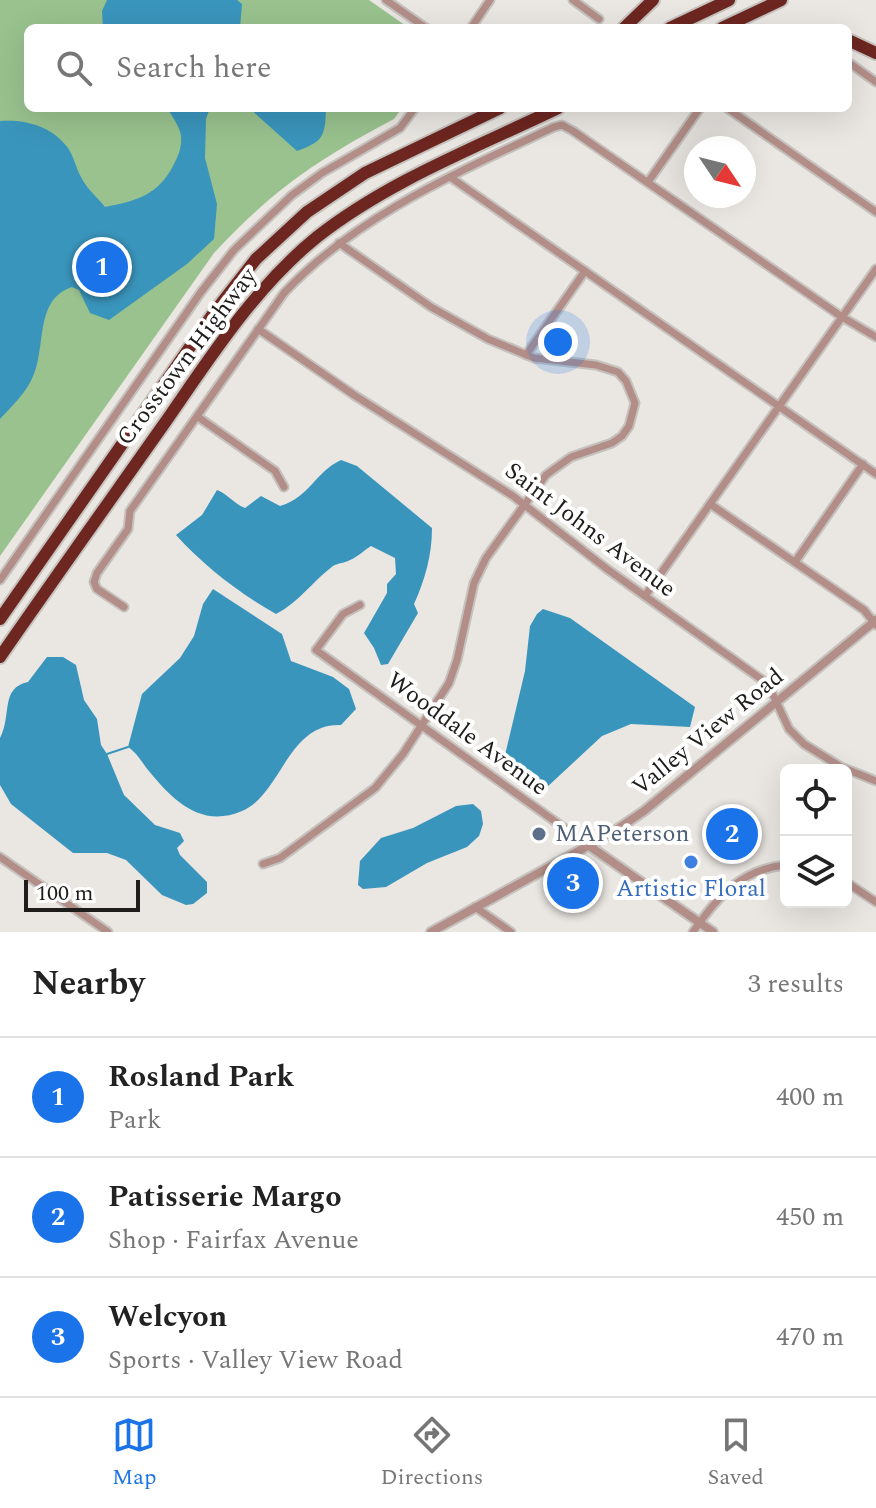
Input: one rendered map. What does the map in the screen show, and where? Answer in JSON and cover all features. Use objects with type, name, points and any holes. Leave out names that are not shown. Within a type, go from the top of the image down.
[{"type":"highway","points":[[628,24],[653,0]]},
{"type":"highway","points":[[678,24],[729,0]]},
{"type":"highway","points":[[730,24],[781,0]]},
{"type":"highway","points":[[852,42],[876,53]]},
{"type":"highway","points":[[431,141],[480,112]]},
{"type":"highway","name":"Crosstown Highway","points":[[0,619],[213,314],[256,259],[280,235],[334,192],[376,167],[492,112]]},
{"type":"highway","name":"Crosstown Highway","points":[[0,657],[253,300],[302,250],[339,220],[389,190],[550,112]]},
{"type":"highway","points":[[0,611],[28,579]]},
{"type":"highway","points":[[0,668],[44,594]]},
{"type":"street","points":[[386,0],[420,24]]},
{"type":"street","points":[[474,24],[490,0]]},
{"type":"street","points":[[573,0],[599,19]]},
{"type":"street","points":[[852,65],[876,82]]},
{"type":"street","points":[[0,580],[201,292],[234,250],[292,195],[322,173],[400,128],[412,112]]},
{"type":"street","points":[[648,182],[697,112]]},
{"type":"street","points":[[733,112],[876,212]]},
{"type":"street","points":[[124,607],[97,589],[94,582],[97,573],[128,529],[130,511],[284,293],[307,270],[358,230],[450,177],[554,127],[562,125],[842,317],[876,337]]},
{"type":"street","points":[[450,177],[875,471]]},
{"type":"street","points":[[263,864],[280,858],[375,788],[403,754],[449,683],[479,570],[546,475],[585,451],[612,443],[622,436],[629,426],[635,403],[626,381],[607,367],[526,355],[459,324],[339,243]]},
{"type":"street","points":[[645,596],[876,269]]},
{"type":"street","points":[[526,355],[585,271]]},
{"type":"street","name":"Saint Johns Avenue","points":[[258,329],[523,504],[768,684],[789,729],[804,744],[841,767],[876,781]]},
{"type":"street","points":[[198,417],[275,471],[284,487]]},
{"type":"street","points":[[795,562],[863,464]]},
{"type":"street","points":[[710,504],[864,610],[875,622]]},
{"type":"street","name":"Wooddale Avenue","points":[[360,605],[343,614],[316,650],[507,790],[713,932]]},
{"type":"street","name":"Valley View Road","points":[[431,932],[644,811],[875,622]]},
{"type":"street","points":[[0,857],[108,932]]},
{"type":"street","points":[[693,932],[710,907],[734,883],[750,874],[780,866]]},
{"type":"street","points":[[852,886],[876,902]]},
{"type":"street","points":[[475,907],[511,932]]},
{"type":"green space","points":[[0,0],[369,0],[403,24],[24,24],[24,112],[399,112],[394,119],[298,177],[256,211],[214,253],[0,556]]},
{"type":"water","points":[[107,0],[237,0],[242,4],[240,24],[103,24],[102,11]]},
{"type":"water","points":[[169,112],[209,112],[205,158],[217,204],[214,239],[187,264],[109,320],[90,313],[79,290],[72,287],[60,293],[47,312],[38,362],[31,381],[0,419],[0,121],[28,123],[46,129],[62,140],[83,181],[105,207],[145,195],[160,184],[178,155],[181,140],[179,129]]},
{"type":"water","points":[[253,112],[326,112],[321,136],[313,144],[297,151]]},
{"type":"water","points":[[341,460],[357,466],[432,528],[427,567],[414,604],[418,613],[388,664],[381,665],[364,633],[387,593],[387,584],[396,574],[395,558],[371,546],[353,559],[333,566],[276,614],[223,578],[176,535],[202,515],[217,490],[245,508],[261,496],[280,506],[299,497]]},
{"type":"water","points":[[213,589],[282,634],[291,661],[333,677],[349,689],[356,709],[341,725],[323,727],[308,735],[256,802],[227,816],[200,814],[188,808],[157,781],[128,747],[142,694],[180,658],[194,636],[203,604]]},
{"type":"water","points":[[543,609],[570,618],[695,707],[690,727],[631,724],[602,736],[546,788],[521,777],[505,755],[525,671],[530,626]]},
{"type":"water","points":[[47,657],[63,657],[76,665],[84,700],[97,719],[101,745],[124,795],[155,825],[180,833],[184,841],[177,848],[180,855],[207,882],[207,893],[193,904],[186,905],[162,895],[126,860],[107,853],[73,853],[11,804],[0,785],[0,738],[8,703],[14,690],[28,682]]},
{"type":"water","points":[[473,804],[481,811],[483,824],[479,836],[467,847],[427,863],[386,887],[363,889],[358,885],[360,861],[381,838],[413,828],[456,806]]},
{"type":"waterway","points":[[107,754],[128,747]]},
{"type":"place","name":"Rosland Park","points":[[102,267]]},
{"type":"place","name":"MAPeterson","points":[[539,834]]},
{"type":"place","name":"Patisserie Margo","points":[[732,834]]},
{"type":"place","name":"Artistic Floral","points":[[691,862]]},
{"type":"place","name":"Welcyon","points":[[573,883]]}]
